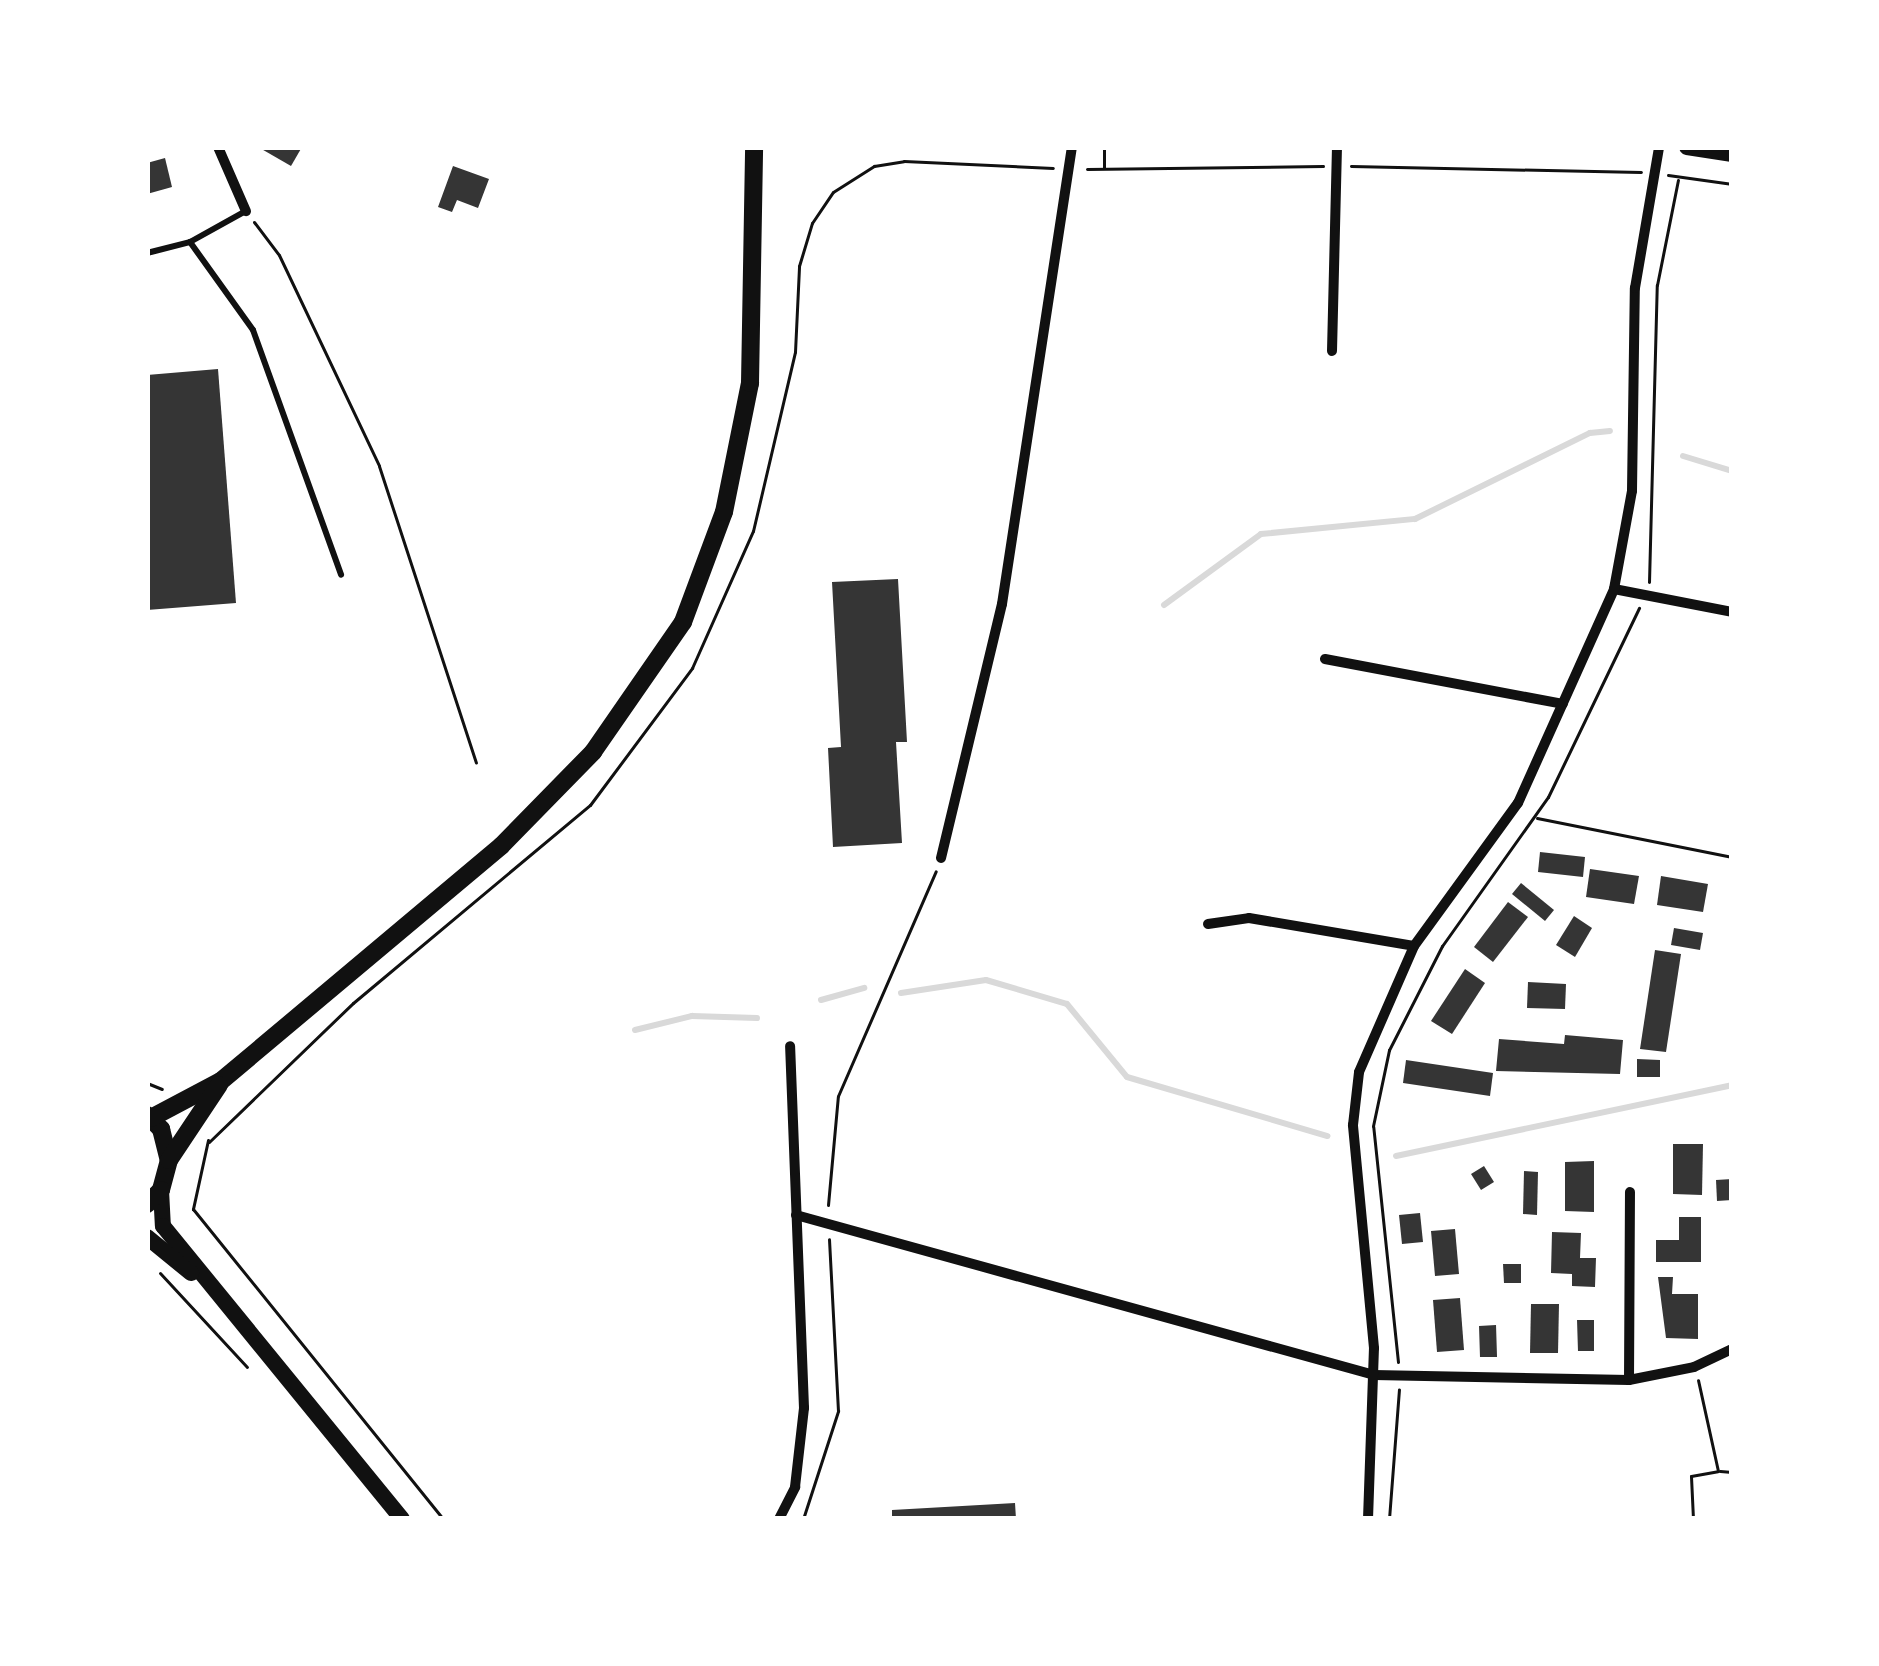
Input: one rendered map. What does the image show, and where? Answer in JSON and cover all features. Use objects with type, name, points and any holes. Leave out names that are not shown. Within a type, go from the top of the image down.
[{"type":"main road","points":[[169,1160],[149,1117],[178,1108],[221,1081],[501,846],[592,752],[683,622],[724,512],[750,382],[754,147]]},
{"type":"main road","points":[[1687,147],[1732,154]]},
{"type":"main road","points":[[221,1081],[169,1160],[154,1197],[163,1226],[402,1519]]},
{"type":"main road","points":[[147,1237],[215,1292]]},
{"type":"street","points":[[218,147],[246,211]]},
{"type":"street","points":[[941,858],[1002,604],[1072,147]]},
{"type":"street","points":[[1333,351],[1337,147]]},
{"type":"street","points":[[1368,1519],[1374,1375],[1353,1125],[1373,1030],[1414,946],[1518,803],[1614,590],[1632,491],[1635,288],[1659,147]]},
{"type":"street","points":[[1614,590],[1732,611]]},
{"type":"street","points":[[1325,659],[1563,704]]},
{"type":"street","points":[[1208,924],[1249,918],[1414,946]]},
{"type":"street","points":[[779,1519],[795,1486],[804,1408],[790,1046]]},
{"type":"street","points":[[1628,1380],[1630,1192]]},
{"type":"street","points":[[796,1215],[828,1218],[1374,1375],[1628,1380],[1694,1367],[1732,1349]]},
{"type":"lane","points":[[147,253],[190,242],[246,211]]},
{"type":"lane","points":[[190,242],[253,330],[341,575]]},
{"type":"path","points":[[1104,147],[1104,169]]},
{"type":"path","points":[[443,1519],[193,1209],[209,1142],[353,1003],[590,805],[692,668],[753,531],[794,352],[799,266],[833,192],[874,166],[904,161],[1069,169],[1336,166],[1655,173],[1732,184]]},
{"type":"path","points":[[1389,1519],[1400,1377],[1373,1126],[1389,1050],[1442,946],[1535,817],[1644,597],[1657,285],[1678,177]]},
{"type":"path","points":[[246,211],[279,255],[380,466],[476,763]]},
{"type":"path","points":[[1535,817],[1732,857]]},
{"type":"path","points":[[803,1519],[838,1411],[828,1218],[838,1096],[941,858]]},
{"type":"path","points":[[147,1083],[178,1108]]},
{"type":"path","points":[[196,1125],[209,1142]]},
{"type":"path","points":[[147,1258],[247,1367]]},
{"type":"path","points":[[1694,1367],[1718,1471]]},
{"type":"path","points":[[1694,1519],[1691,1476],[1732,1472]]},
{"type":"building","points":[[258,147],[302,147],[291,166]]},
{"type":"building","points":[[165,158],[172,187],[147,194],[147,163]]},
{"type":"building","points":[[453,166],[489,179],[478,208],[457,200],[452,212],[438,207]]},
{"type":"building","points":[[218,369],[236,603],[147,610],[147,375]]},
{"type":"building","points":[[898,579],[907,742],[896,742],[902,843],[833,847],[828,748],[841,747],[832,582]]},
{"type":"building","points":[[1540,852],[1585,857],[1583,877],[1538,872]]},
{"type":"building","points":[[1590,869],[1639,876],[1634,904],[1586,897]]},
{"type":"building","points":[[1661,876],[1708,884],[1703,912],[1657,905]]},
{"type":"building","points":[[1521,883],[1554,910],[1545,921],[1512,894]]},
{"type":"building","points":[[1508,902],[1528,917],[1493,962],[1474,947]]},
{"type":"building","points":[[1574,916],[1592,928],[1575,957],[1556,945]]},
{"type":"building","points":[[1674,928],[1703,933],[1700,950],[1671,945]]},
{"type":"building","points":[[1655,950],[1681,954],[1666,1052],[1640,1049]]},
{"type":"building","points":[[1465,969],[1485,983],[1452,1034],[1431,1021]]},
{"type":"building","points":[[1528,982],[1566,984],[1565,1009],[1527,1008]]},
{"type":"building","points":[[1565,1035],[1623,1040],[1620,1074],[1496,1071],[1499,1039],[1564,1044]]},
{"type":"building","points":[[1637,1059],[1660,1060],[1660,1077],[1637,1077]]},
{"type":"building","points":[[1406,1060],[1493,1073],[1490,1096],[1403,1083]]},
{"type":"building","points":[[1673,1144],[1703,1144],[1702,1195],[1673,1194]]},
{"type":"building","points":[[1594,1161],[1594,1212],[1565,1211],[1565,1162]]},
{"type":"building","points":[[1484,1166],[1494,1182],[1481,1190],[1471,1174]]},
{"type":"building","points":[[1524,1171],[1538,1172],[1537,1215],[1523,1214]]},
{"type":"building","points":[[1732,1179],[1732,1200],[1717,1201],[1716,1180]]},
{"type":"building","points":[[1420,1213],[1423,1242],[1402,1244],[1399,1215]]},
{"type":"building","points":[[1679,1217],[1701,1217],[1701,1262],[1656,1262],[1656,1240],[1679,1240]]},
{"type":"building","points":[[1455,1229],[1459,1274],[1435,1276],[1431,1231]]},
{"type":"building","points":[[1552,1232],[1581,1233],[1580,1258],[1596,1258],[1595,1287],[1572,1286],[1572,1274],[1551,1273]]},
{"type":"building","points":[[1503,1264],[1521,1264],[1521,1283],[1504,1283]]},
{"type":"building","points":[[1658,1277],[1673,1277],[1672,1294],[1698,1294],[1698,1339],[1666,1338]]},
{"type":"building","points":[[1460,1298],[1464,1350],[1437,1352],[1433,1300]]},
{"type":"building","points":[[1531,1304],[1559,1304],[1558,1353],[1530,1353]]},
{"type":"building","points":[[1577,1320],[1594,1320],[1594,1351],[1578,1351]]},
{"type":"building","points":[[1496,1325],[1497,1357],[1480,1357],[1479,1326]]},
{"type":"building","points":[[1015,1503],[1016,1519],[892,1519],[892,1510]]},
{"type":"waterway","points":[[1164,605],[1261,534],[1415,519],[1590,433],[1610,431]]},
{"type":"waterway","points":[[1683,456],[1732,471]]},
{"type":"waterway","points":[[901,993],[986,980],[1067,1004],[1127,1077],[1327,1136]]},
{"type":"waterway","points":[[821,1000],[864,988]]},
{"type":"waterway","points":[[635,1030],[692,1016],[757,1018]]},
{"type":"waterway","points":[[1396,1156],[1732,1085]]}]
